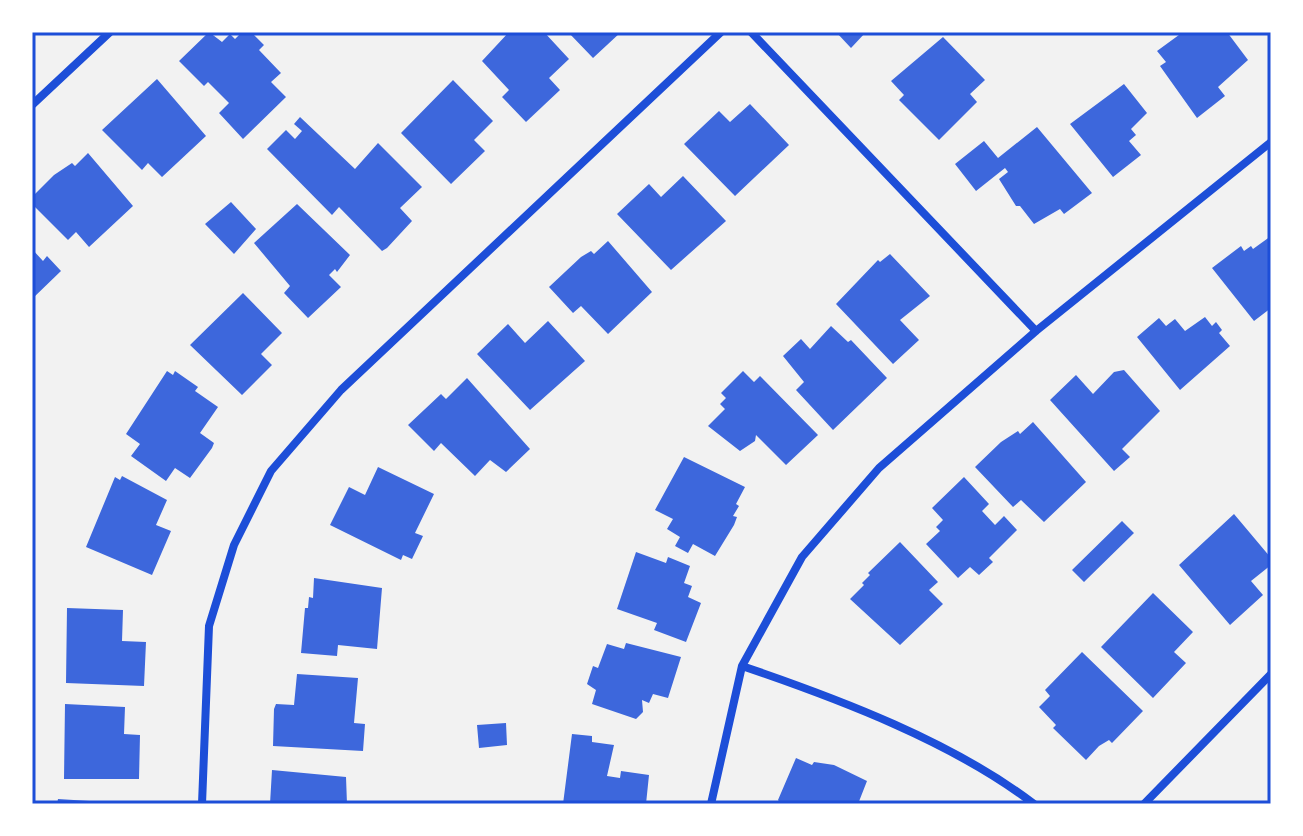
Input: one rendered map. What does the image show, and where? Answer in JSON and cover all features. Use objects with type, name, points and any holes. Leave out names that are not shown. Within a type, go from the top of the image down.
[{"type":"street","points":[[32,105],[110,32]]},
{"type":"street","points":[[202,804],[209,626],[234,545],[271,471],[341,390],[721,32]]},
{"type":"street","points":[[751,32],[1036,331]]},
{"type":"street","points":[[711,804],[742,666],[802,557],[879,468],[1036,331],[1271,142]]},
{"type":"street","points":[[742,666],[848,702],[1006,783],[1034,804]]},
{"type":"street","points":[[1144,804],[1271,674]]},
{"type":"building","points":[[209,32],[222,42],[230,34],[235,39],[242,32],[251,32],[264,45],[259,50],[281,73],[271,82],[286,97],[243,139],[219,113],[229,103],[208,82],[204,86],[179,61]]},
{"type":"building","points":[[509,32],[544,32],[569,59],[549,78],[560,90],[526,122],[502,97],[509,90],[482,61]]},
{"type":"building","points":[[568,32],[621,32],[593,58]]},
{"type":"building","points":[[836,32],[866,32],[851,48]]},
{"type":"building","points":[[1183,32],[1227,32],[1248,60],[1218,87],[1225,96],[1197,118],[1160,66],[1166,62],[1157,51]]},
{"type":"building","points":[[943,37],[985,80],[970,94],[977,102],[939,140],[899,100],[904,95],[891,81]]},
{"type":"building","points":[[157,79],[206,136],[162,177],[148,163],[142,170],[102,130]]},
{"type":"building","points":[[453,80],[493,121],[474,140],[485,151],[451,184],[401,133]]},
{"type":"building","points":[[1124,84],[1147,113],[1131,129],[1136,135],[1129,141],[1141,155],[1113,177],[1070,124]]},
{"type":"building","points":[[750,104],[789,145],[735,196],[684,144],[719,111],[730,122]]},
{"type":"building","points":[[300,117],[355,169],[378,143],[422,187],[400,208],[412,221],[387,248],[382,251],[339,207],[332,215],[267,149],[286,130],[295,139],[302,131],[294,124]]},
{"type":"building","points":[[1037,127],[1092,193],[1064,214],[1060,209],[1034,224],[1020,206],[1016,206],[999,179],[1008,172],[1005,168],[976,191],[955,164],[984,141],[998,158]]},
{"type":"building","points":[[88,153],[133,206],[89,247],[76,232],[68,240],[32,204],[35,194],[54,175],[72,163],[75,166]]},
{"type":"building","points":[[683,176],[726,221],[671,270],[617,214],[649,184],[661,197]]},
{"type":"building","points":[[231,202],[256,229],[234,254],[205,224]]},
{"type":"building","points":[[297,204],[350,255],[337,272],[335,269],[329,275],[341,287],[308,318],[284,293],[290,286],[254,243]]},
{"type":"building","points":[[1271,236],[1271,308],[1254,321],[1212,268],[1241,246],[1244,251],[1251,246],[1253,249]]},
{"type":"building","points":[[608,241],[652,292],[608,334],[581,306],[573,313],[549,287],[581,257],[591,251],[594,254]]},
{"type":"building","points":[[32,249],[43,261],[47,256],[61,271],[32,299]]},
{"type":"building","points":[[890,254],[930,296],[900,320],[919,340],[893,364],[836,304],[878,260],[880,262]]},
{"type":"building","points":[[243,293],[282,333],[261,354],[272,365],[242,395],[190,345]]},
{"type":"building","points":[[1205,317],[1212,326],[1216,322],[1222,330],[1219,333],[1230,346],[1180,390],[1137,337],[1159,318],[1166,326],[1175,319],[1185,331]]},
{"type":"building","points":[[548,321],[585,361],[530,410],[477,354],[508,324],[525,343]]},
{"type":"building","points":[[831,326],[848,342],[851,340],[887,378],[833,430],[796,390],[804,382],[783,356],[801,339],[810,349]]},
{"type":"building","points":[[1124,370],[1160,411],[1122,449],[1130,457],[1114,471],[1050,400],[1076,375],[1093,394],[1114,372]]},
{"type":"building","points":[[167,371],[173,375],[175,371],[198,387],[195,391],[218,407],[200,433],[214,443],[212,448],[190,478],[175,468],[166,481],[131,456],[140,444],[126,434]]},
{"type":"building","points":[[743,371],[754,382],[760,376],[818,435],[786,465],[756,435],[755,441],[740,451],[708,426],[725,409],[720,404],[726,398],[721,393]]},
{"type":"building","points":[[467,378],[530,449],[506,472],[490,460],[475,476],[441,443],[434,451],[408,425],[441,394],[446,399]]},
{"type":"building","points":[[1033,422],[1086,482],[1044,522],[1021,500],[1013,507],[975,467],[1001,442],[1018,431],[1020,434]]},
{"type":"building","points":[[684,457],[745,487],[736,504],[739,506],[733,516],[737,517],[734,525],[715,556],[693,544],[688,553],[675,546],[680,537],[667,529],[673,519],[655,510]]},
{"type":"building","points":[[378,467],[434,494],[415,533],[423,536],[412,559],[403,555],[401,560],[330,525],[349,487],[365,495]]},
{"type":"building","points":[[122,476],[167,500],[156,525],[171,531],[152,575],[86,547],[115,477],[120,480]]},
{"type":"building","points":[[964,477],[989,504],[982,511],[995,525],[1004,516],[1017,530],[989,558],[993,562],[979,575],[970,567],[958,578],[926,544],[940,531],[936,527],[943,520],[932,508]]},
{"type":"building","points":[[1234,514],[1271,558],[1271,565],[1251,581],[1263,595],[1230,625],[1179,565]]},
{"type":"building","points":[[1122,521],[1134,533],[1084,582],[1072,570]]},
{"type":"building","points":[[900,542],[938,582],[929,590],[943,604],[900,645],[850,599],[864,585],[862,583],[870,575],[868,573]]},
{"type":"building","points":[[636,552],[666,563],[668,557],[690,566],[684,583],[692,586],[688,597],[701,603],[686,642],[654,630],[657,623],[617,609]]},
{"type":"building","points":[[314,578],[382,588],[377,649],[338,645],[337,656],[301,653],[305,608],[308,608],[309,597],[313,598]]},
{"type":"building","points":[[1153,593],[1193,632],[1174,652],[1186,663],[1153,698],[1101,647]]},
{"type":"building","points":[[67,608],[123,610],[122,641],[146,642],[144,686],[66,683]]},
{"type":"building","points":[[626,643],[681,657],[668,698],[653,694],[649,703],[642,700],[643,712],[636,719],[592,704],[596,690],[587,684],[593,666],[598,668],[607,644],[624,649]]},
{"type":"building","points":[[1082,652],[1143,711],[1112,743],[1109,740],[1099,746],[1086,760],[1053,728],[1056,725],[1039,707],[1050,696],[1045,690]]},
{"type":"building","points":[[297,674],[358,678],[354,723],[365,724],[363,751],[273,746],[274,709],[276,704],[294,705]]},
{"type":"building","points":[[65,704],[125,707],[124,734],[140,735],[139,779],[64,779]]},
{"type":"building","points":[[506,723],[507,745],[479,748],[477,725]]},
{"type":"building","points":[[572,734],[592,736],[592,742],[614,745],[607,776],[620,778],[621,771],[649,775],[646,804],[563,804]]},
{"type":"building","points":[[796,758],[812,765],[814,762],[834,765],[867,781],[858,804],[781,804],[778,800]]},
{"type":"building","points":[[272,770],[346,777],[347,804],[270,804]]},
{"type":"building","points":[[58,799],[105,802],[105,804],[57,804]]}]
